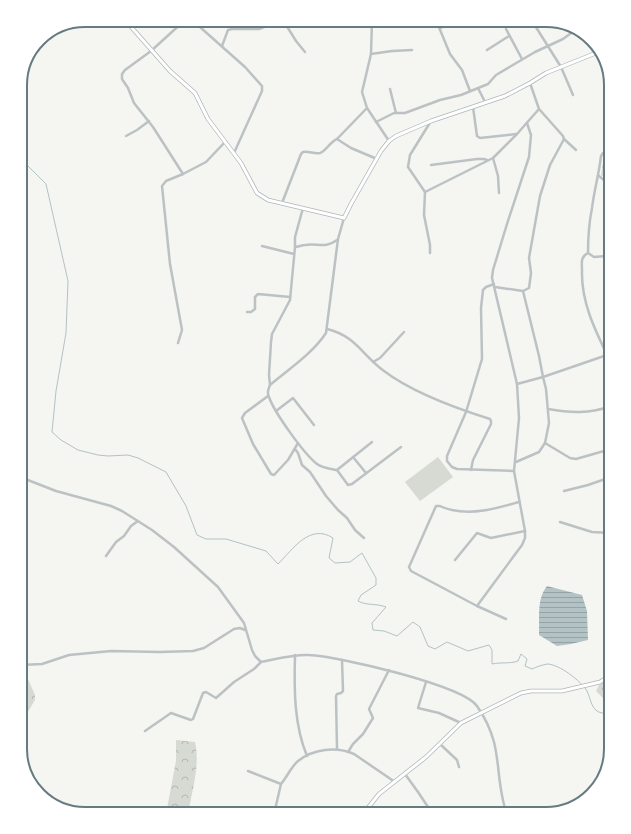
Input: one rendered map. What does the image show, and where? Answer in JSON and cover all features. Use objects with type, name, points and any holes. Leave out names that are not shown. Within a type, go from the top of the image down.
[{"type":"street","points":[[131,27],[170,71],[195,93],[208,119],[224,142],[234,153],[246,171],[258,194],[268,200],[344,218]]},
{"type":"street","points":[[177,27],[151,51],[125,70],[122,74],[122,79],[128,88],[134,103],[149,121],[183,174]]},
{"type":"street","points":[[201,27],[245,67],[262,86],[262,91],[234,153]]},
{"type":"street","points":[[222,46],[228,30],[259,30],[266,27]]},
{"type":"street","points":[[287,27],[305,52]]},
{"type":"street","points":[[372,27],[371,54],[362,92],[368,108],[389,141]]},
{"type":"street","points":[[536,27],[561,67],[573,95]]},
{"type":"street","points":[[440,28],[450,54],[462,70],[470,92]]},
{"type":"street","points":[[506,30],[522,59]]},
{"type":"street","points":[[376,122],[396,113],[405,113],[436,101],[461,96],[488,84],[496,74],[571,33]]},
{"type":"street","points":[[487,50],[509,36]]},
{"type":"street","points":[[371,54],[392,50],[412,50]]},
{"type":"street","points":[[270,385],[321,340],[326,333],[338,239],[344,218],[377,159],[389,141],[402,133],[432,121],[472,106],[505,96],[530,84],[546,73],[594,54]]},
{"type":"street","points":[[530,84],[539,109],[564,139],[576,150]]},
{"type":"street","points":[[390,88],[396,113]]},
{"type":"street","points":[[478,88],[485,102]]},
{"type":"street","points":[[472,106],[477,136],[480,138],[517,134]]},
{"type":"street","points":[[282,203],[301,154],[303,152],[323,152],[368,108]]},
{"type":"street","points":[[425,192],[493,158],[539,109]]},
{"type":"street","points":[[126,136],[149,121]]},
{"type":"street","points":[[430,253],[430,245],[424,215],[425,192],[408,167],[408,162],[410,155],[432,121]]},
{"type":"street","points":[[477,606],[522,545],[525,538],[524,518],[519,502],[514,471],[519,418],[517,384],[492,278],[493,270],[529,157],[531,135],[527,123]]},
{"type":"street","points":[[337,139],[351,148],[377,159]]},
{"type":"street","points":[[514,471],[457,469],[452,467],[447,461],[447,456],[466,412],[482,359],[481,295],[484,288],[494,286],[523,291],[529,288],[531,273],[529,258],[540,196],[550,165],[564,139]]},
{"type":"street","points":[[178,343],[182,330],[170,264],[162,186],[166,181],[206,162],[224,142]]},
{"type":"street","points":[[588,253],[588,234],[592,208],[599,176],[601,156],[604,153]]},
{"type":"street","points":[[431,165],[484,158],[487,160]]},
{"type":"street","points":[[493,158],[498,176],[499,193]]},
{"type":"street","points":[[599,176],[604,180]]},
{"type":"street","points":[[303,208],[294,237],[295,247],[290,297],[271,337],[269,374],[270,385],[268,396],[276,411],[305,452],[318,465],[338,470],[350,486],[401,447]]},
{"type":"street","points":[[295,247],[305,245],[323,246],[332,244],[338,239]]},
{"type":"street","points":[[262,246],[294,254]]},
{"type":"street","points":[[588,253],[594,257],[604,256]]},
{"type":"street","points":[[588,253],[584,255],[582,259],[581,278],[584,300],[604,348]]},
{"type":"street","points":[[516,462],[539,452],[545,443],[549,423],[539,356],[523,291]]},
{"type":"street","points":[[247,312],[251,312],[255,309],[255,297],[258,294],[290,297]]},
{"type":"street","points":[[327,329],[341,333],[352,340],[385,372],[408,385],[428,396],[466,412],[490,419],[491,421],[473,460],[471,470]]},
{"type":"street","points":[[373,362],[380,358],[404,332]]},
{"type":"street","points":[[517,384],[543,377],[604,356]]},
{"type":"street","points":[[268,396],[242,415],[253,444],[272,476],[284,464],[295,449],[298,442]]},
{"type":"street","points":[[276,411],[293,398],[314,424]]},
{"type":"street","points":[[548,409],[578,413],[591,412],[604,408]]},
{"type":"street","points":[[338,470],[372,442]]},
{"type":"street","points":[[545,443],[570,458],[576,459],[604,450]]},
{"type":"street","points":[[295,449],[302,465],[310,472],[326,496],[347,518],[355,530],[364,538]]},
{"type":"street","points":[[354,457],[366,473]]},
{"type":"street","points":[[564,491],[604,479]]},
{"type":"street","points":[[27,480],[56,491],[122,510],[174,547],[218,587],[240,617],[252,650],[261,662]]},
{"type":"street","points":[[506,619],[477,606],[411,571],[409,567],[436,506],[457,511],[480,512],[519,502]]},
{"type":"street","points":[[106,556],[116,542],[124,536],[131,526],[138,521]]},
{"type":"street","points":[[560,522],[592,532],[604,533]]},
{"type":"street","points":[[454,560],[477,534],[491,538],[525,531]]},
{"type":"street","points":[[27,665],[42,664],[68,656],[111,651],[193,651],[204,648],[234,629],[240,628],[246,630]]},
{"type":"street","points":[[295,655],[296,708],[303,746],[307,756]]},
{"type":"street","points":[[145,732],[171,713],[191,720],[193,719],[205,692],[216,698],[234,682],[254,669],[261,662],[295,655],[311,655],[342,660],[389,670],[426,682],[474,703],[494,741],[505,807]]},
{"type":"street","points":[[337,749],[336,696],[343,691],[342,660]]},
{"type":"street","points":[[348,752],[353,744],[363,734],[373,718],[369,709],[389,670]]},
{"type":"street","points":[[369,807],[379,794],[426,757],[461,723],[480,712],[526,692],[557,691],[589,685],[604,679]]},
{"type":"street","points":[[426,682],[418,708],[434,712],[461,723]]},
{"type":"street","points":[[440,744],[457,760],[459,767]]},
{"type":"street","points":[[276,807],[281,784],[297,762],[307,756],[326,750],[337,749],[348,752],[395,782]]},
{"type":"street","points":[[248,770],[281,784]]},
{"type":"street","points":[[405,774],[428,807]]},
{"type":"green space","points":[[604,156],[604,177],[601,175]]},
{"type":"green space","points":[[438,457],[453,477],[420,501],[405,482]]},
{"type":"green space","points":[[27,669],[28,679],[35,695],[35,700],[27,713]]},
{"type":"green space","points":[[604,682],[604,699],[596,691],[599,685]]},
{"type":"green space","points":[[176,740],[195,742],[197,759],[189,807],[167,807],[176,761]]},
{"type":"shaded area","points":[[547,586],[582,595],[587,611],[588,640],[557,646],[539,635],[540,603],[541,597]]},
{"type":"waterway","points":[[27,165],[46,184],[68,281],[66,333],[56,391],[52,432],[61,440],[78,450],[98,455],[128,455],[138,458],[166,472],[186,506],[197,535],[206,539],[226,539],[266,551],[278,564],[296,545],[309,536],[325,534],[333,538],[329,558],[335,563],[350,562],[362,553],[376,578],[376,585],[361,595],[358,601],[386,607],[372,623],[373,630],[384,631],[397,636],[413,622],[420,627],[428,646],[435,649],[447,642],[468,651],[489,645],[492,650],[492,664],[518,661],[521,654],[527,659],[525,666],[532,669],[547,664],[552,665],[563,670],[580,683],[587,691],[593,707],[598,712],[604,713]]}]
